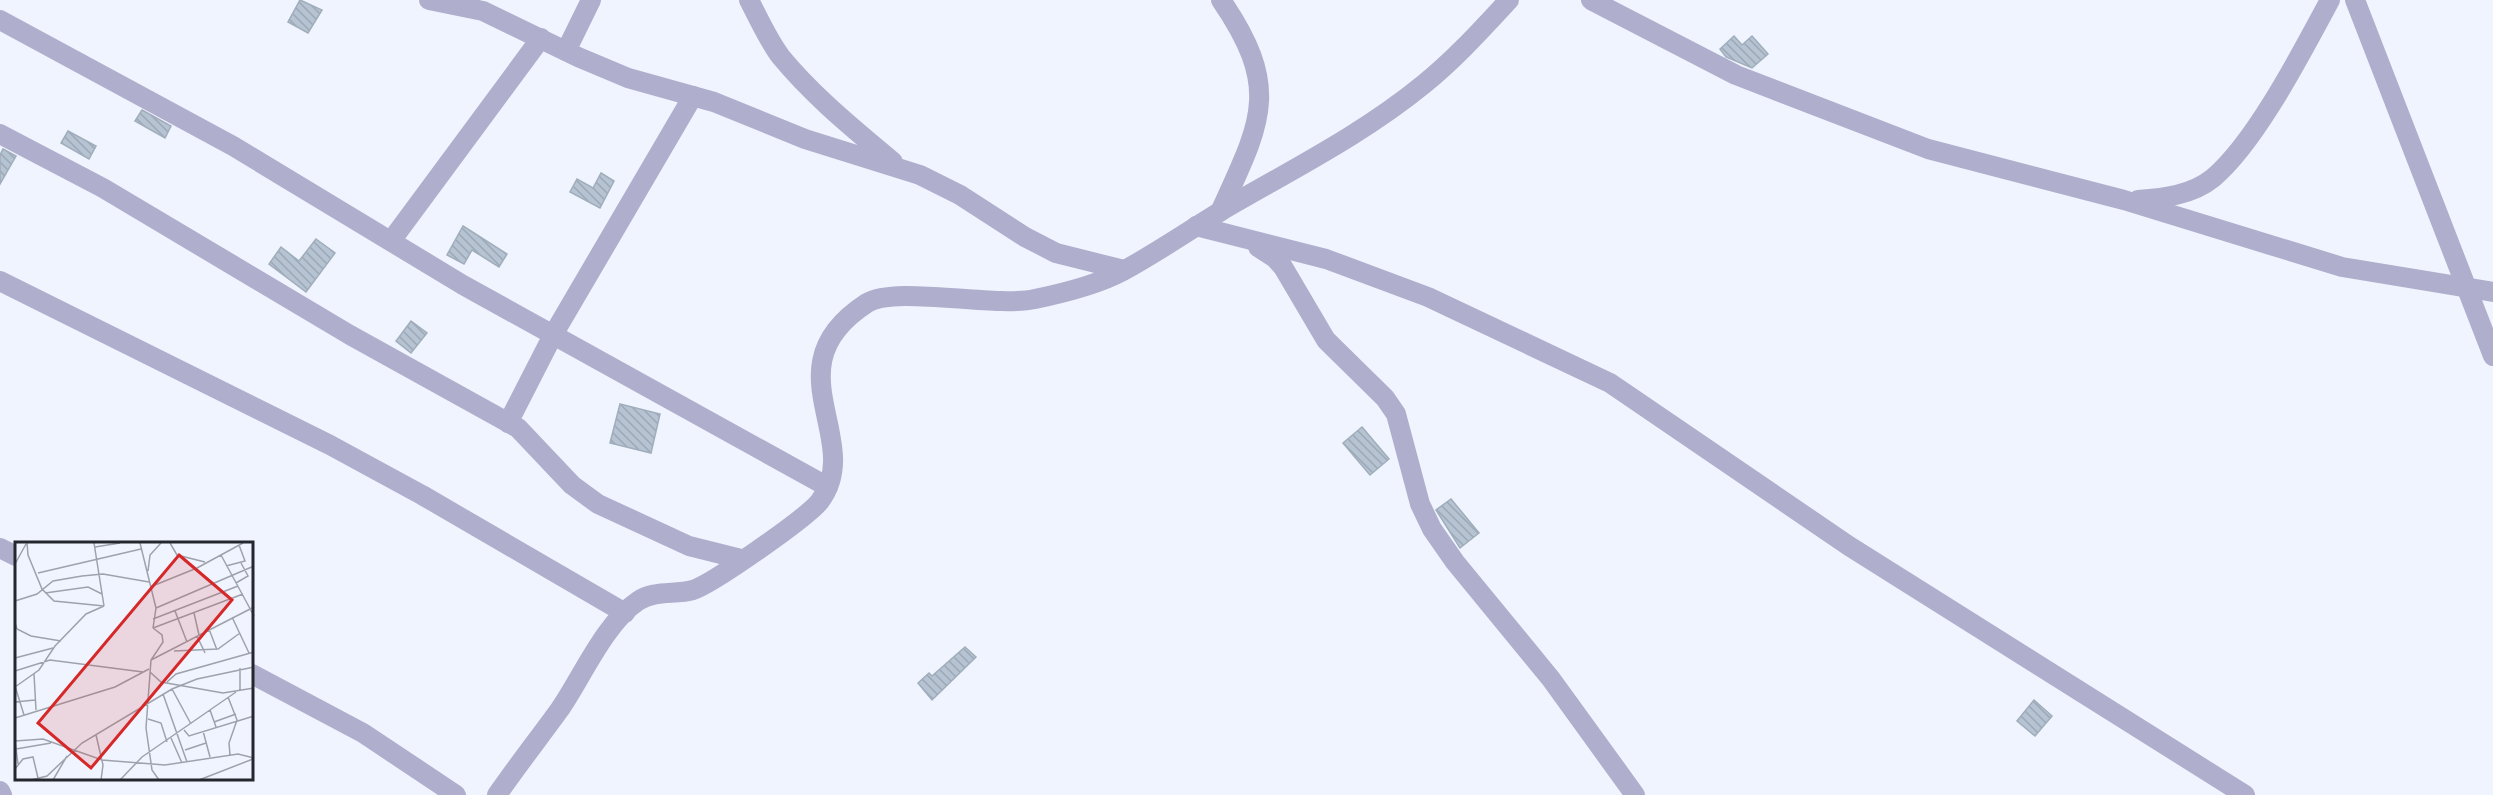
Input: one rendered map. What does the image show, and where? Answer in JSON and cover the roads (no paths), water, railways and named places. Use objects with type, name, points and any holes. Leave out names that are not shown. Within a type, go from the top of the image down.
[{"type":"street","points":[[429,0],[483,11],[628,78],[728,106],[815,143],[936,181],[1056,254],[1124,270]]},
{"type":"street","points":[[566,51],[591,0]]},
{"type":"street","points":[[749,0],[777,50],[796,74],[831,109],[900,168]]},
{"type":"street","points":[[1220,212],[1258,121],[1261,100],[1255,64],[1239,26],[1221,0]]},
{"type":"street","points":[[497,795],[560,708],[609,631],[636,602],[648,595],[699,588],[803,518],[822,499],[828,487],[831,451],[820,388],[821,357],[828,341],[846,321],[870,302],[891,296],[1005,303],[1034,299],[1124,270],[1347,139],[1423,85],[1478,34],[1509,0]]},
{"type":"street","points":[[1591,0],[1736,75],[1928,149],[2124,200],[2342,267],[2493,292]]},
{"type":"street","points":[[2124,200],[2167,198],[2211,179],[2232,159],[2307,45],[2330,0]]},
{"type":"street","points":[[2355,0],[2385,71],[2493,356]]},
{"type":"street","points":[[0,20],[233,146],[553,335],[828,487]]},
{"type":"street","points":[[391,241],[541,38]]},
{"type":"street","points":[[508,423],[553,335],[693,96]]},
{"type":"street","points":[[0,134],[122,199],[267,287],[525,433],[572,485],[598,504],[689,546],[741,560]]},
{"type":"street","points":[[1196,226],[1326,260],[1428,297],[1610,383],[1849,546],[2245,795]]},
{"type":"street","points":[[1244,238],[1275,258],[1298,289],[1311,318],[1326,340],[1385,398],[1402,429],[1420,504],[1432,529],[1455,562],[1551,679],[1635,795]]},
{"type":"street","points":[[0,281],[330,445],[624,613]]},
{"type":"street","points":[[0,548],[15,556]]},
{"type":"street","points":[[254,675],[363,733],[456,795]]},
{"type":"street","points":[[0,791],[2,795]]}]
